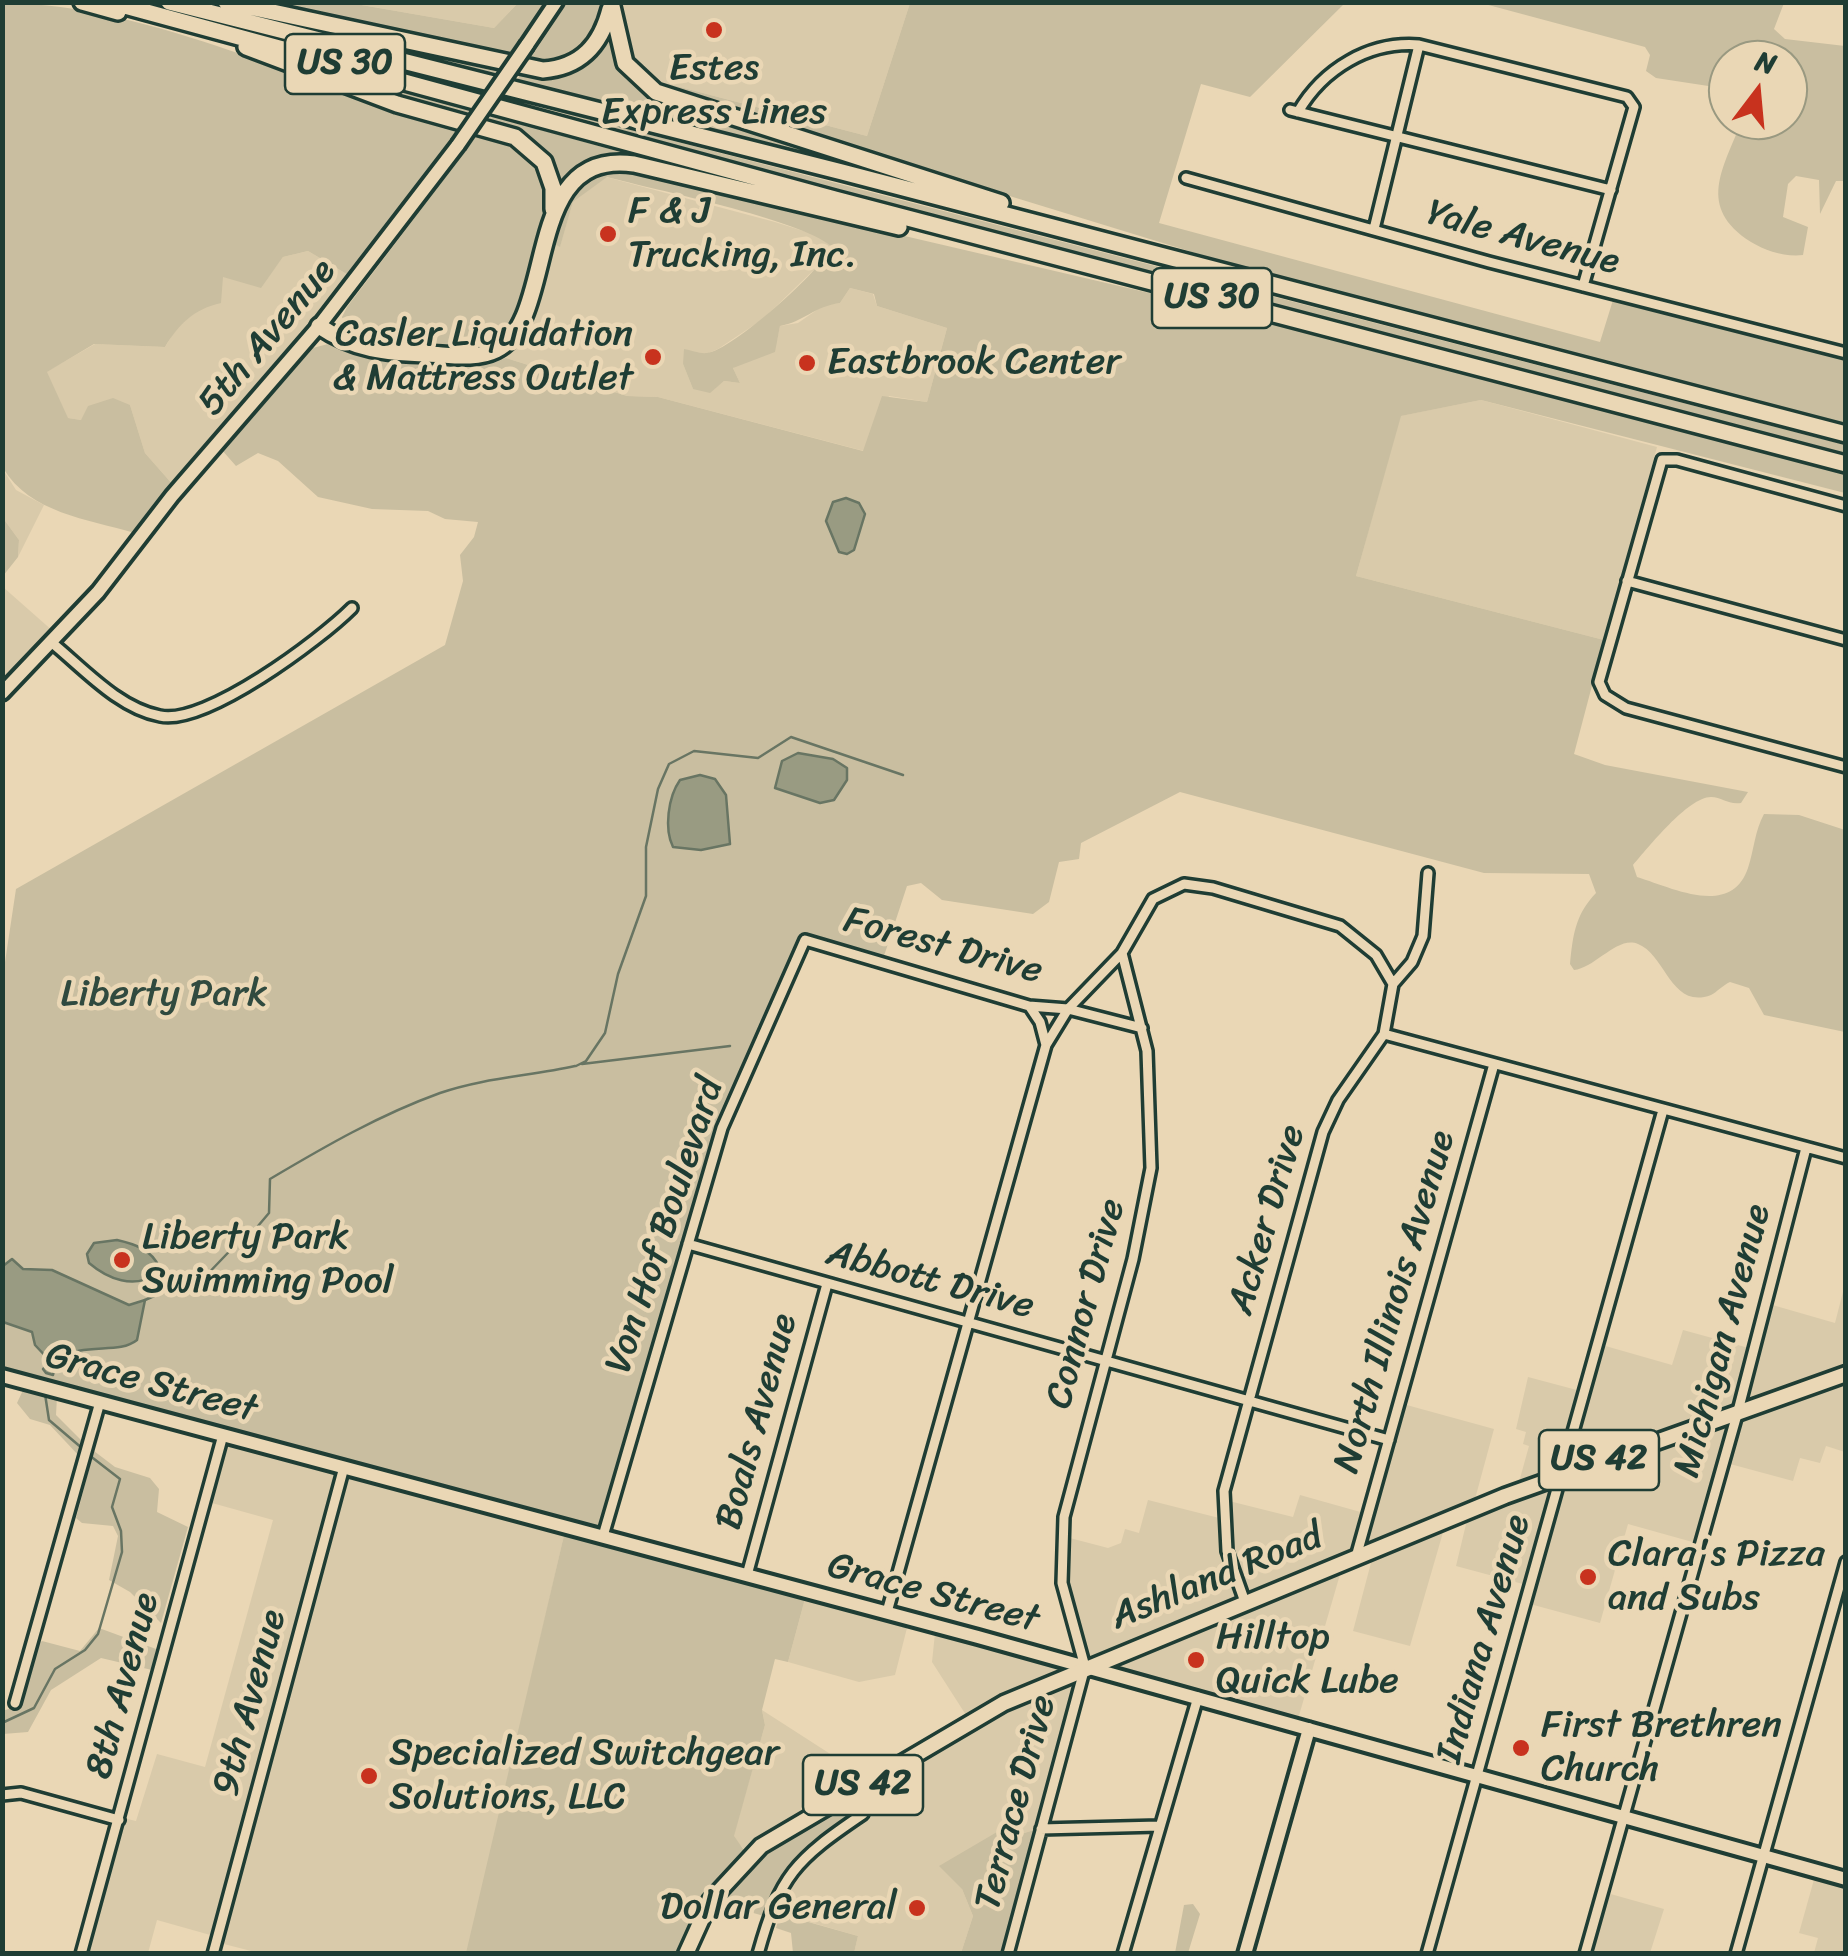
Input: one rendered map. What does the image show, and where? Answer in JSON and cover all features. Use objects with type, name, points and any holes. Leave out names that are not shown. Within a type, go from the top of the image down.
[{"type":"highway","points":[[82,2],[223,40],[384,100],[516,137],[535,150],[548,170],[552,218]]},
{"type":"highway","name":"US 30","points":[[110,2],[1148,282],[1846,464]]},
{"type":"highway","name":"US 30","points":[[169,2],[1846,434]]},
{"type":"highway","points":[[226,2],[544,70],[572,64],[590,50],[605,28],[611,4]]},
{"type":"highway","points":[[611,4],[625,63],[656,92],[971,194],[1154,246],[1185,261]]},
{"type":"highway","points":[[319,326],[350,345],[372,350],[469,356],[499,350],[521,319],[552,218],[581,176],[604,165],[627,163],[1148,282]]},
{"type":"main road","name":"Ashland Road","points":[[686,1954],[718,1890],[770,1840],[974,1720],[1085,1668],[1562,1474],[1846,1374]]},
{"type":"street","name":"5th Avenue","points":[[2,693],[51,642],[319,326],[458,145],[556,2]]},
{"type":"street","points":[[1374,230],[1419,45]]},
{"type":"street","points":[[1584,286],[1611,190],[1632,101],[1419,45],[1380,47],[1353,57],[1294,111],[1611,190]]},
{"type":"street","name":"Yale Avenue","points":[[1186,178],[1846,353]]},
{"type":"street","points":[[1846,506],[1665,458],[1659,465],[1600,676],[1605,695],[1626,708],[1846,767]]},
{"type":"street","points":[[1627,581],[1846,640]]},
{"type":"street","points":[[51,642],[126,702],[145,712],[173,718],[197,712],[235,690],[311,642],[352,608]]},
{"type":"street","name":"Acker Drive","points":[[1246,1602],[1227,1551],[1222,1506],[1246,1401],[1323,1132],[1338,1100],[1384,1034],[1393,984],[1420,944],[1428,874]]},
{"type":"street","name":"Forest Drive","points":[[805,940],[1029,1006],[1068,1009],[1122,953],[1153,899],[1176,886],[1194,884],[1340,926],[1376,955],[1393,984]]},
{"type":"street","name":"Von Hof Boulevard","points":[[602,1536],[722,1128],[805,940]]},
{"type":"street","name":"Connor Drive","points":[[1085,1668],[1065,1596],[1061,1545],[1069,1489],[1134,1259],[1151,1168],[1152,1098],[1142,1028],[1122,953]]},
{"type":"street","points":[[1029,1006],[1040,1022],[1046,1045]]},
{"type":"street","points":[[887,1612],[1046,1045],[1068,1009],[1142,1028]]},
{"type":"street","points":[[1384,1034],[1846,1158]]},
{"type":"street","name":"North Illinois Avenue","points":[[1356,1556],[1494,1064]]},
{"type":"street","name":"Indiana Avenue","points":[[1427,1954],[1662,1110]]},
{"type":"street","name":"Michigan Avenue","points":[[1585,1954],[1738,1412],[1806,1148]]},
{"type":"street","name":"Abbott Drive","points":[[688,1244],[1388,1440]]},
{"type":"street","name":"Boals Avenue","points":[[747,1575],[827,1284]]},
{"type":"street","name":"Grace Street","points":[[2,1376],[887,1612],[1846,1878]]},
{"type":"street","points":[[15,1703],[100,1402]]},
{"type":"street","name":"8th Avenue","points":[[82,1954],[223,1434]]},
{"type":"street","name":"9th Avenue","points":[[213,1954],[344,1467]]},
{"type":"street","points":[[1736,1954],[1846,1562]]},
{"type":"street","name":"Terrace Drive","points":[[1008,1951],[1085,1668]]},
{"type":"street","points":[[1123,1954],[1198,1697]]},
{"type":"street","points":[[1245,1954],[1310,1729]]},
{"type":"street","points":[[2,1794],[21,1793],[120,1820]]},
{"type":"street","points":[[758,1954],[784,1880],[828,1838],[863,1814]]},
{"type":"street","points":[[1041,1829],[1159,1826]]},
{"type":"street","points":[[1008,1951],[1022,1954]]},
{"type":"shaded area","points":[[350,3],[518,3],[494,28]]},
{"type":"shaded area","points":[[623,3],[910,3],[867,136],[657,81],[643,71],[626,44]]},
{"type":"shaded area","points":[[606,177],[775,222],[816,235],[832,246],[824,260],[763,319],[718,349],[683,364],[693,389],[713,389],[724,381],[740,383],[733,368],[777,340],[780,326],[798,323],[824,305],[840,303],[850,288],[873,294],[877,306],[947,328],[927,402],[889,396],[864,451],[658,397],[627,396],[506,358],[526,330],[553,243],[560,246],[573,202]]},
{"type":"shaded area","points":[[308,251],[350,276],[174,486],[145,453],[130,405],[81,420],[67,418],[46,372],[95,344],[165,347],[178,326],[203,307],[222,277],[268,277],[283,257]]},
{"type":"shaded area","points":[[1481,400],[1657,447],[1604,640],[1356,576],[1400,416]]},
{"type":"shaded area","points":[[2,468],[16,490],[44,505],[18,557],[19,540],[3,518]]},
{"type":"shaded area","points":[[846,498],[859,503],[865,514],[854,550],[847,554],[839,552],[826,521],[833,502]]},
{"type":"shaded area","points":[[3,587],[54,632],[3,685]]},
{"type":"shaded area","points":[[798,753],[833,759],[847,768],[847,780],[834,800],[820,803],[775,788],[782,761]]},
{"type":"shaded area","points":[[700,775],[715,779],[726,795],[730,844],[701,850],[673,847],[668,822],[673,795],[680,780]]},
{"type":"shaded area","name":"Liberty Park Swimming Pool","points":[[117,1240],[152,1256],[159,1267],[156,1275],[139,1281],[121,1280],[89,1263],[87,1254],[94,1243]]},
{"type":"shaded area","points":[[12,1259],[23,1269],[52,1270],[129,1305],[145,1300],[137,1340],[120,1347],[78,1351],[56,1361],[53,1375],[46,1373],[43,1369],[50,1361],[35,1345],[32,1332],[3,1322],[3,1266]]},
{"type":"shaded area","points":[[1845,1284],[1845,1452],[1826,1446],[1820,1463],[1800,1458],[1793,1481],[1719,1461],[1696,1543],[1628,1524],[1600,1623],[1530,1604],[1534,1587],[1456,1566],[1467,1520],[1444,1529],[1410,1646],[1353,1631],[1372,1559],[1341,1571],[1298,1719],[1084,1659],[1067,1582],[1066,1537],[1108,1548],[1121,1543],[1125,1529],[1139,1533],[1148,1500],[1227,1520],[1229,1501],[1293,1517],[1300,1495],[1371,1515],[1403,1404],[1494,1429],[1475,1499],[1519,1482],[1529,1446],[1523,1444],[1526,1432],[1516,1429],[1528,1377],[1588,1393],[1602,1345],[1672,1365],[1683,1330],[1756,1350],[1769,1304],[1835,1323]]},
{"type":"shaded area","points":[[233,1443],[565,1531],[468,1953],[259,1953],[157,1920],[148,1953],[86,1954],[123,1818],[136,1821],[157,1754],[205,1767],[273,1520],[212,1503],[226,1448]]},
{"type":"shaded area","points":[[806,1595],[908,1624],[895,1675],[859,1682],[788,1662]]},
{"type":"shaded area","points":[[935,1633],[1078,1673],[1037,1829],[999,1841],[997,1833],[962,1889],[973,1916],[961,1953],[854,1953],[858,1936],[775,1912],[772,1918],[764,1916],[783,1875],[819,1840],[856,1813],[755,1861],[733,1837],[765,1725],[762,1710],[863,1775],[966,1715],[932,1662]]},
{"type":"shaded area","points":[[1815,1876],[1845,1885],[1845,1953],[1814,1953],[1818,1938],[1799,1933]]},
{"type":"shaded area","points":[[1607,1893],[1664,1909],[1650,1953],[1590,1953]]},
{"type":"green space","points":[[3,3],[59,7],[173,32],[458,128],[350,276],[308,251],[283,257],[261,288],[223,277],[221,303],[188,319],[165,347],[94,344],[47,372],[68,418],[81,420],[88,406],[113,398],[130,405],[145,453],[174,486],[135,533],[44,505],[14,483],[3,468]]},
{"type":"green space","points":[[257,3],[350,3],[494,28],[518,3],[546,3],[507,58]]},
{"type":"green space","points":[[567,3],[601,3],[596,31],[568,56],[528,62]]},
{"type":"green space","points":[[910,3],[1345,3],[1250,97],[1201,84],[1159,223],[1600,342],[1613,300],[1845,358],[1845,425],[1215,259],[664,90],[628,58],[657,81],[867,136]]},
{"type":"green space","points":[[1481,3],[1784,3],[1774,29],[1785,39],[1794,40],[1708,40],[1708,86],[1656,78],[1646,71],[1650,55],[1645,47]]},
{"type":"green space","points":[[609,29],[621,68],[647,94],[842,161],[516,81],[521,74],[541,76]]},
{"type":"green space","points":[[351,37],[500,69],[495,76]]},
{"type":"green space","points":[[1808,42],[1845,46],[1845,181],[1836,181],[1820,214],[1819,180],[1796,176],[1788,184],[1783,217],[1808,227],[1803,255],[1776,253],[1734,229],[1719,201],[1722,171],[1734,140],[1808,140]]},
{"type":"green space","points":[[331,72],[471,110],[466,116]]},
{"type":"green space","points":[[516,100],[1845,445],[1845,454],[877,202]]},
{"type":"green space","points":[[491,116],[692,172],[617,157],[560,185],[549,160],[534,143],[487,122]]},
{"type":"green space","points":[[479,133],[528,154],[546,180],[545,216],[532,267],[502,333],[491,343],[478,347],[441,350],[398,346],[347,334],[342,317],[347,307]]},
{"type":"green space","name":"Liberty Park","points":[[606,172],[630,172],[1205,306],[1845,473],[1845,493],[1481,400],[1401,416],[1356,576],[1604,640],[1574,754],[1605,765],[1748,792],[1741,803],[1711,797],[1691,805],[1633,865],[1637,877],[1683,892],[1715,896],[1740,883],[1764,814],[1799,815],[1845,830],[1845,1032],[1764,1015],[1749,988],[1730,982],[1711,995],[1687,995],[1648,950],[1630,942],[1574,970],[1570,964],[1576,926],[1596,893],[1589,874],[1484,873],[1180,792],[1081,843],[1079,859],[1059,862],[1049,902],[1033,914],[942,900],[921,883],[907,886],[883,959],[801,936],[715,1136],[600,1525],[590,1527],[3,1370],[2,982],[16,889],[445,645],[463,581],[460,555],[474,537],[478,522],[445,519],[428,511],[372,509],[318,497],[278,461],[258,453],[236,466],[221,449],[309,349],[328,344],[357,355],[397,360],[476,363],[506,358],[627,396],[658,397],[863,451],[882,396],[927,402],[947,328],[877,306],[874,294],[850,288],[840,303],[780,326],[775,352],[733,368],[740,383],[724,381],[710,393],[693,389],[683,364],[684,349],[707,353],[736,339],[795,289],[831,246],[759,216],[607,177],[573,202],[560,247],[553,243],[574,191]]},
{"type":"green space","points":[[3,518],[19,540],[18,557],[3,576]]},
{"type":"green space","points":[[24,1388],[57,1397],[56,1415],[83,1442],[80,1457],[50,1425],[30,1419],[17,1403]]},
{"type":"green space","points":[[94,1451],[115,1467],[150,1478],[159,1489],[157,1512],[188,1527],[161,1623],[130,1592],[109,1580],[118,1536],[113,1526],[82,1523],[76,1518]]},
{"type":"green space","points":[[565,1531],[806,1595],[788,1662],[775,1659],[762,1710],[765,1725],[734,1836],[744,1850],[709,1888],[677,1953],[466,1953]]},
{"type":"green space","points":[[99,1628],[156,1649],[152,1670],[101,1658],[51,1690],[28,1732],[3,1734],[2,1711],[18,1706],[38,1645],[42,1641],[80,1651]]},
{"type":"green space","points":[[849,1802],[857,1813],[790,1870],[764,1916],[718,1903],[766,1852]]},
{"type":"green space","points":[[1037,1829],[1003,1953],[961,1953],[973,1916],[962,1889],[939,1866],[997,1832],[999,1841]]},
{"type":"green space","points":[[1193,1904],[1200,1914],[1188,1953],[1175,1953],[1184,1905]]},
{"type":"green space","points":[[780,1914],[858,1936],[854,1953],[793,1953],[791,1933],[776,1928]]},
{"type":"waterway","points":[[576,1066],[586,1061],[605,1033],[618,974],[646,896],[646,847],[658,789],[669,764],[694,751],[758,758],[791,737],[903,775]]},
{"type":"waterway","points":[[582,1064],[730,1046]]},
{"type":"waterway","points":[[258,1226],[269,1213],[270,1179],[374,1121],[456,1088],[575,1066]]},
{"type":"waterway","points":[[145,1300],[184,1283],[199,1283],[245,1235]]},
{"type":"waterway","points":[[45,1394],[49,1420],[83,1449]]},
{"type":"waterway","points":[[2,1723],[34,1708],[55,1669],[85,1650],[98,1634],[122,1552],[121,1531],[112,1507],[120,1479],[89,1455]]},
{"type":"place","name":"Estes Express Lines","points":[[714,30]]},
{"type":"place","name":"F & J Trucking, Inc.","points":[[608,234]]},
{"type":"place","name":"Casler Liquidation & Mattress Outlet","points":[[653,357]]},
{"type":"place","name":"Eastbrook Center","points":[[807,363]]},
{"type":"place","name":"Liberty Park Swimming Pool","points":[[122,1260]]},
{"type":"place","name":"Clara's Pizza and Subs","points":[[1588,1577]]},
{"type":"place","name":"Hilltop Quick Lube","points":[[1196,1660]]},
{"type":"place","name":"First Brethren Church","points":[[1521,1748]]},
{"type":"place","name":"Specialized Switchgear Solutions, LLC","points":[[369,1776]]},
{"type":"place","name":"Dollar General","points":[[917,1908]]}]
